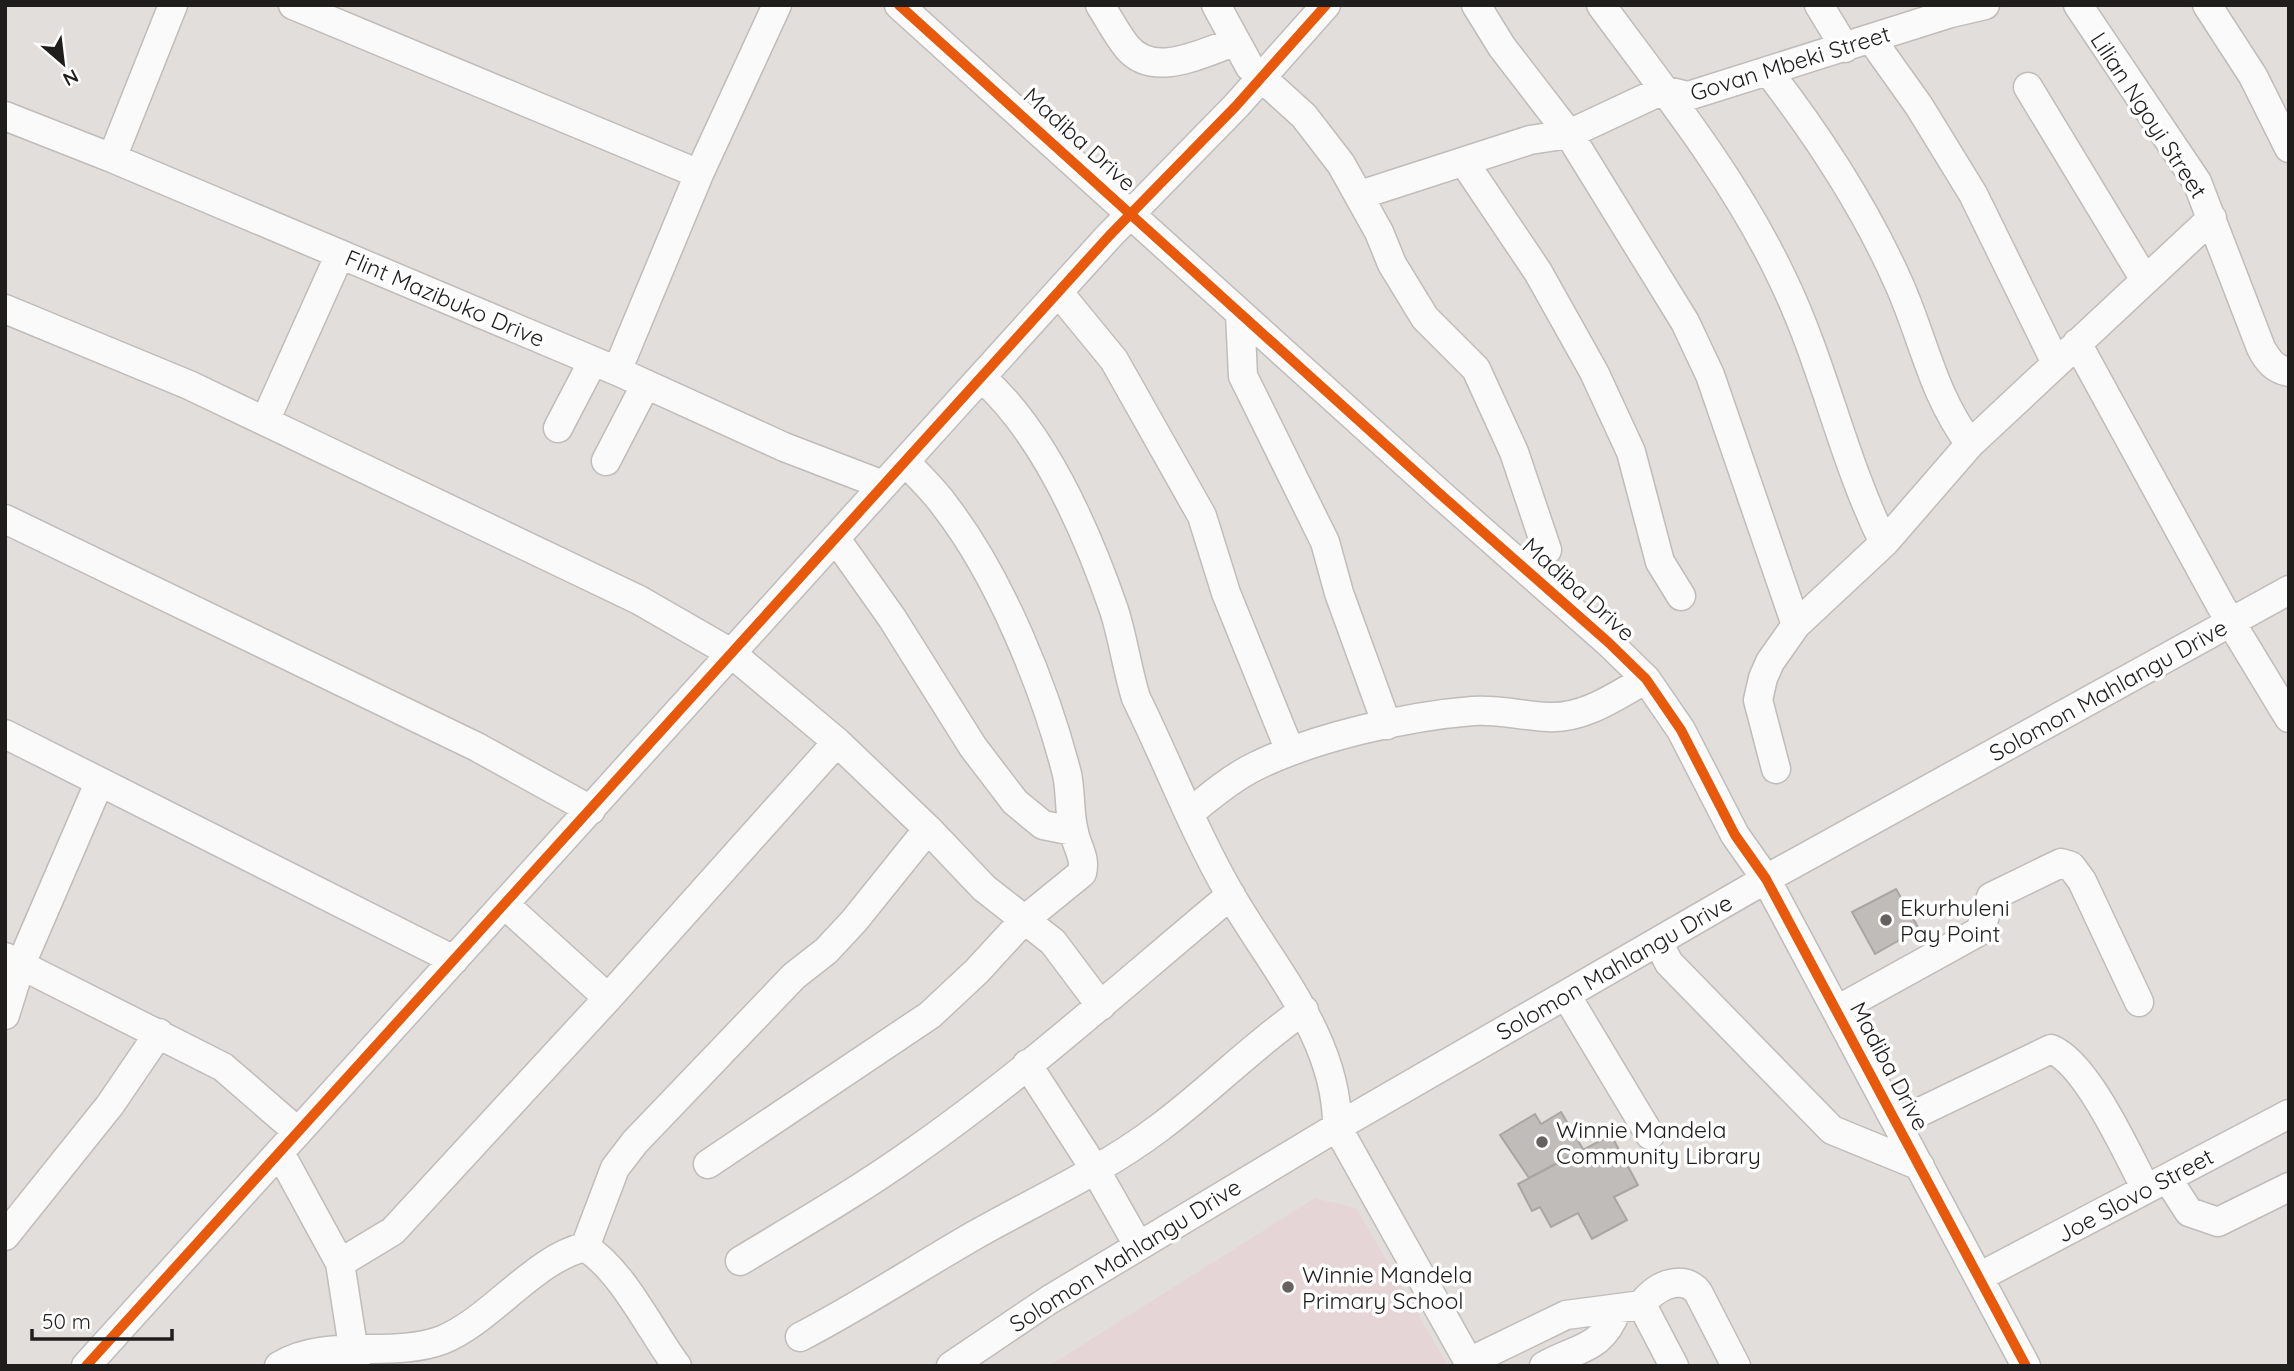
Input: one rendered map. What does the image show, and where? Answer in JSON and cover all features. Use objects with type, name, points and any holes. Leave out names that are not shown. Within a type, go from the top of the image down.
[{"type":"street","points":[[112,158],[173,5]]},
{"type":"street","points":[[293,5],[699,174]]},
{"type":"street","points":[[558,428],[605,366],[699,174],[777,5]]},
{"type":"street","name":"Madiba Drive","points":[[899,5],[1646,679],[1681,730],[1735,835],[1766,879],[1981,1276],[2026,1366]]},
{"type":"street","points":[[1100,5],[1128,48],[1139,58],[1155,63],[1172,62],[1235,42]]},
{"type":"street","points":[[1216,5],[1250,67],[1284,96],[1325,140],[1360,195],[1410,296],[1425,318],[1476,369],[1514,452],[1547,550]]},
{"type":"street","points":[[86,1366],[592,810],[883,485],[1130,214],[1236,106],[1326,5]]},
{"type":"street","points":[[1476,5],[1502,47],[1569,134],[1663,283],[1698,347],[1796,625]]},
{"type":"street","points":[[1601,5],[1742,202],[1783,280],[1831,404],[1852,472],[1884,543]]},
{"type":"street","points":[[1819,5],[1845,48]]},
{"type":"street","name":"Govan Mbeki Street","points":[[1360,195],[1530,140],[1569,134],[1663,90],[1688,96],[1872,40],[1948,9],[1985,5]]},
{"type":"street","name":"Lilian Ngoyi Street","points":[[2078,5],[2197,182],[2261,348],[2278,369],[2289,372]]},
{"type":"street","points":[[2207,5],[2253,76],[2289,148]]},
{"type":"street","points":[[1872,40],[1919,106],[1968,184],[2056,363]]},
{"type":"street","points":[[1768,71],[1834,160],[1885,254],[1911,312],[1935,386],[1970,444]]},
{"type":"street","points":[[2028,87],[2145,280]]},
{"type":"street","name":"Flint Mazibuko Drive","points":[[5,116],[112,158],[605,366],[784,447],[883,485]]},
{"type":"street","points":[[1464,162],[1533,263],[1594,372],[1631,452],[1660,562],[1681,596]]},
{"type":"street","points":[[1776,769],[1759,700],[1763,678],[1770,663],[1796,625],[1884,543],[1970,444],[2212,218]]},
{"type":"street","points":[[265,421],[340,254]]},
{"type":"street","points":[[1059,293],[1114,360],[1202,516],[1226,593],[1290,751]]},
{"type":"street","points":[[5,309],[189,385],[265,421],[639,600],[731,653],[837,742],[928,829],[984,888],[1053,942],[1101,1006]]},
{"type":"street","points":[[1240,313],[1243,376],[1325,542],[1339,593],[1387,725]]},
{"type":"street","points":[[2077,343],[2221,606],[2289,718]]},
{"type":"street","points":[[982,378],[1009,401],[1030,435],[1093,555],[1115,612],[1125,664],[1136,698],[1231,895],[1304,1010],[1337,1101],[1337,1127],[1470,1364],[1566,1315],[1629,1307]]},
{"type":"street","points":[[607,461],[646,384]]},
{"type":"street","points":[[708,1164],[930,1015],[977,971],[1023,921],[1082,873],[1084,863],[1073,831],[1072,799],[1066,772],[1018,636],[958,524],[906,462]]},
{"type":"street","points":[[5,519],[477,747],[592,810]]},
{"type":"street","points":[[836,539],[892,618],[973,747],[1015,802],[1043,825],[1073,831]]},
{"type":"street","name":"Solomon Mahlangu Drive","points":[[951,1366],[1049,1300],[1337,1127],[1766,879],[2289,590]]},
{"type":"street","points":[[1191,812],[1255,766],[1290,751],[1387,725],[1455,712],[1493,710],[1549,718],[1572,716],[1594,708],[1646,679]]},
{"type":"street","points":[[5,734],[454,960]]},
{"type":"street","points":[[340,1263],[393,1231],[608,998],[837,742]]},
{"type":"street","points":[[5,1015],[13,961],[99,783]]},
{"type":"street","points":[[279,1366],[320,1352],[355,1358],[446,1338],[554,1261],[585,1247],[615,1168],[635,1142],[794,976],[835,941],[928,829]]},
{"type":"street","points":[[1837,1010],[1980,931],[1991,897],[2061,863],[2071,866],[2082,881],[2139,1002]]},
{"type":"street","points":[[740,1261],[831,1207],[913,1153],[1101,1006],[1231,895]]},
{"type":"street","points":[[504,904],[608,998]]},
{"type":"street","points":[[1658,942],[1669,964],[1832,1130],[1920,1166]]},
{"type":"street","points":[[13,961],[223,1067],[298,1132]]},
{"type":"street","points":[[1566,995],[1650,1135]]},
{"type":"street","points":[[800,1337],[852,1311],[1045,1196],[1097,1171],[1161,1127],[1252,1047],[1304,1010]]},
{"type":"street","points":[[5,1236],[110,1105],[159,1033]]},
{"type":"street","points":[[1898,1123],[2050,1049],[2068,1058],[2156,1183],[2189,1212],[2218,1222],[2289,1187]]},
{"type":"street","points":[[1027,1064],[1097,1171],[1138,1245]]},
{"type":"street","name":"Joe Slovo Street","points":[[1981,1276],[2289,1114]]},
{"type":"street","points":[[280,1153],[340,1263],[355,1358]]},
{"type":"street","points":[[585,1247],[602,1260],[616,1278],[667,1362]]},
{"type":"street","points":[[1544,1366],[1578,1353],[1598,1341],[1629,1307],[1649,1294],[1677,1282],[1693,1285],[1736,1366]]},
{"type":"street","points":[[1629,1307],[1674,1366]]},
{"type":"shaded area","name":"Winnie Mandela Primary School","points":[[1315,1198],[1356,1208],[1448,1366],[1049,1366]]},
{"type":"building","name":"Ekurhuleni Pay Point","points":[[1896,889],[1919,929],[1875,954],[1852,912]]},
{"type":"building","name":"Winnie Mandela Community Library","points":[[1561,1112],[1583,1149],[1529,1178],[1500,1135],[1535,1114],[1541,1124]]},
{"type":"building","points":[[1611,1135],[1638,1185],[1614,1197],[1627,1220],[1592,1239],[1578,1213],[1551,1227],[1540,1207],[1532,1211],[1518,1184]]},
{"type":"cycle path","points":[[899,5],[1646,679],[1681,730],[1735,835],[1766,879],[2026,1366]]},
{"type":"cycle path","points":[[86,1366],[1109,236],[1236,106],[1326,5]]},
{"type":"place","name":"Ekurhuleni Pay Point","points":[[1886,920]]},
{"type":"place","name":"Winnie Mandela Community Library","points":[[1542,1142]]},
{"type":"place","name":"Winnie Mandela Primary School","points":[[1288,1287]]}]
